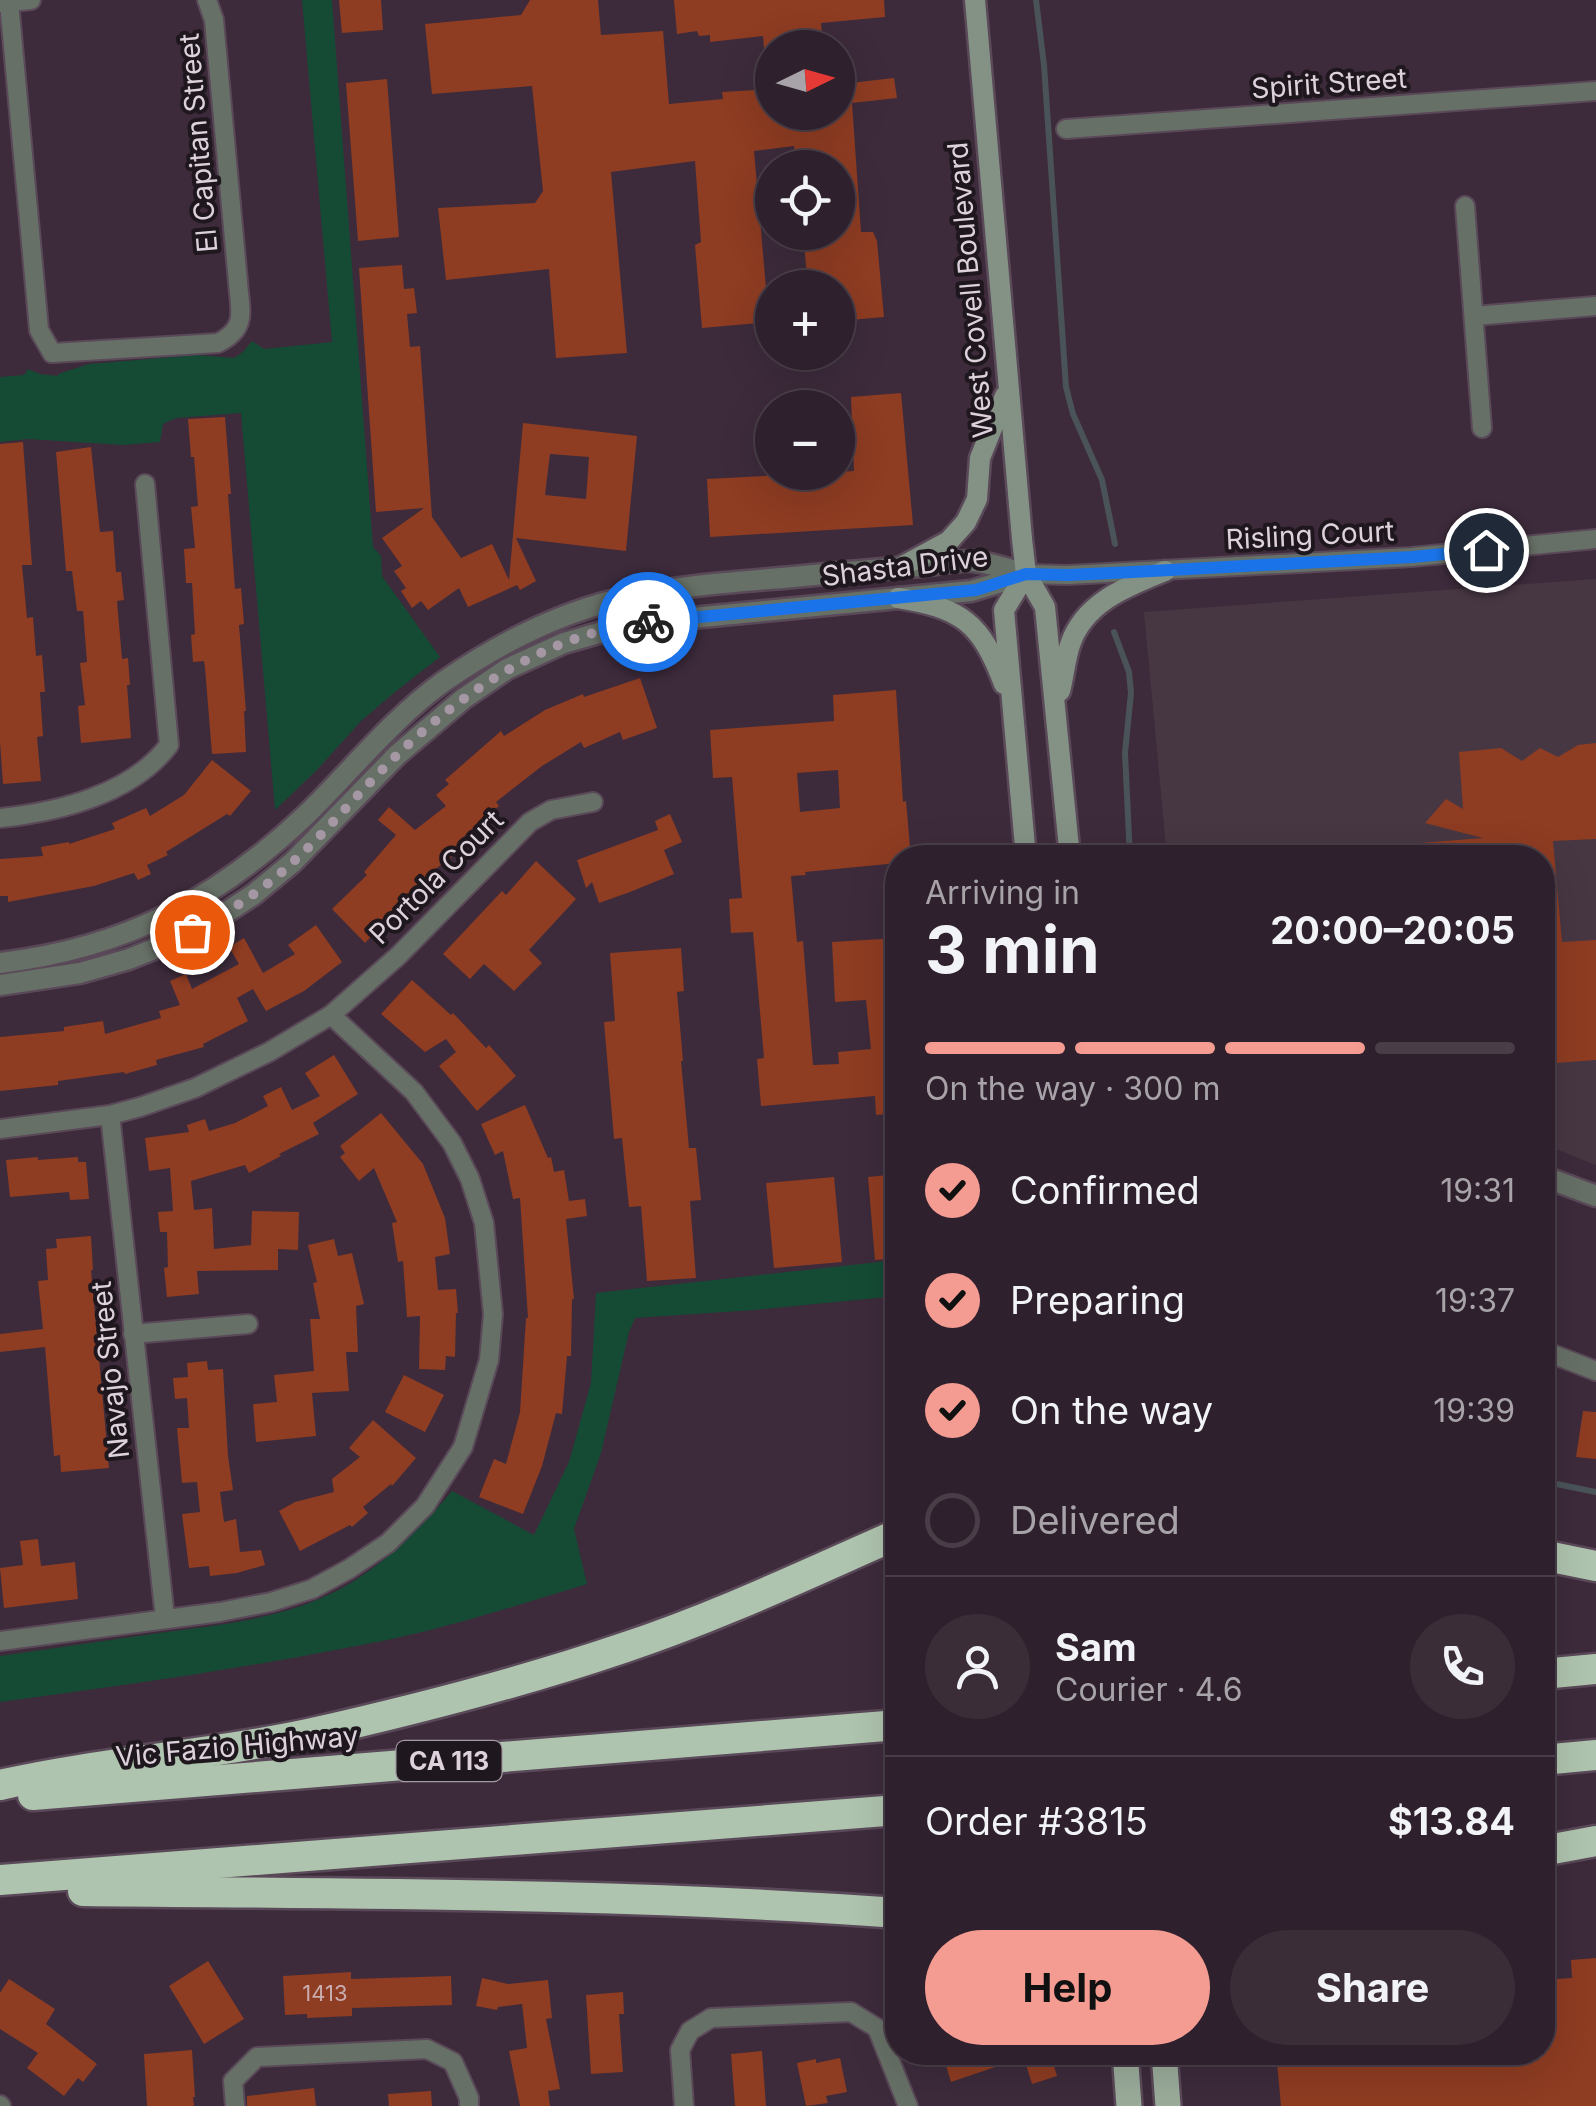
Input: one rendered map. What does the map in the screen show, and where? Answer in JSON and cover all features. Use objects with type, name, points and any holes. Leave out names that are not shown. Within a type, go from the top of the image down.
[{"type":"highway","points":[[0,1786],[52,1773],[303,1735],[450,1700],[624,1648],[885,1540]]},
{"type":"highway","points":[[1555,1558],[1596,1566]]},
{"type":"highway","points":[[1555,1673],[1596,1670]]},
{"type":"highway","name":"Vic Fazio Highway","points":[[0,1798],[885,1727]]},
{"type":"highway","points":[[1555,1759],[1596,1756]]},
{"type":"highway","points":[[0,1882],[885,1811]]},
{"type":"highway","points":[[1555,1849],[1596,1841]]},
{"type":"highway","points":[[0,1882],[81,1891],[525,1896],[885,1912]]},
{"type":"main road","name":"West Covell Boulevard","points":[[975,0],[1026,574],[1046,607],[1069,845]]},
{"type":"main road","points":[[900,567],[950,541],[966,522],[977,500],[980,458],[1008,390]]},
{"type":"main road","points":[[1056,708],[1070,646],[1081,622],[1106,599],[1166,570]]},
{"type":"main road","points":[[1025,845],[1004,610],[1026,574]]},
{"type":"main road","points":[[898,598],[933,604],[963,618],[989,648],[1012,706]]},
{"type":"main road","points":[[1126,2065],[1129,2106]]},
{"type":"main road","points":[[1126,2065],[1141,2106]]},
{"type":"main road","points":[[1165,2065],[1168,2106]]},
{"type":"street","points":[[5,2],[30,0]]},
{"type":"street","name":"El Capitan Street","points":[[5,2],[39,330],[52,354],[218,343],[238,329],[241,320],[214,20],[207,0]]},
{"type":"street","name":"Spirit Street","points":[[1066,129],[1596,91]]},
{"type":"street","points":[[1464,206],[1482,428]]},
{"type":"street","points":[[1474,316],[1596,306]]},
{"type":"street","points":[[0,818],[42,814],[96,796],[158,761],[170,744],[146,484]]},
{"type":"street","name":"Risling Court","points":[[1026,574],[1412,557],[1596,539]]},
{"type":"street","name":"Shasta Drive","points":[[0,963],[77,949],[130,932],[219,887],[308,813],[398,721],[442,683],[548,622],[624,598],[676,588],[974,562],[1026,574]]},
{"type":"street","name":"Shasta Drive","points":[[0,985],[80,973],[128,959],[213,921],[293,862],[397,755],[463,699],[507,669],[564,643],[630,624],[976,590],[1026,574]]},
{"type":"street","name":"Portola Court","points":[[0,1129],[110,1115],[196,1088],[232,1072],[331,1015],[398,956],[530,822],[551,810],[593,802]]},
{"type":"street","points":[[0,1642],[270,1602],[312,1589],[388,1543],[425,1506],[464,1447],[490,1360],[493,1314],[484,1223],[470,1179],[452,1143],[414,1092],[331,1015]]},
{"type":"street","name":"Navajo Street","points":[[110,1115],[165,1618]]},
{"type":"street","points":[[1555,1181],[1596,1196]]},
{"type":"street","points":[[133,1334],[248,1324]]},
{"type":"street","points":[[1555,1355],[1596,1371]]},
{"type":"street","points":[[684,2106],[680,2050],[690,2031],[711,2018],[852,2012],[877,2028],[885,2048]]},
{"type":"street","points":[[234,2106],[233,2081],[257,2057],[426,2049],[454,2062],[469,2106]]},
{"type":"street","points":[[892,2065],[908,2106]]},
{"type":"shaded area","points":[[1596,579],[1596,1165],[1555,1149],[1555,845],[1166,845],[1144,612]]},
{"type":"green space","points":[[302,0],[332,0],[373,547],[381,556],[382,576],[440,657],[361,721],[275,810],[241,413],[176,418],[163,424],[160,442],[0,442],[0,377],[24,375],[28,369],[58,376],[89,364],[197,355],[234,358],[252,341],[264,349],[332,342]]},
{"type":"green space","points":[[885,1261],[885,1297],[635,1318],[601,1453],[574,1529],[587,1584],[387,1640],[194,1674],[0,1702],[0,1656],[230,1623],[323,1598],[389,1556],[452,1491],[534,1535],[569,1462],[591,1383],[596,1293]]},
{"type":"building","points":[[339,0],[381,0],[383,30],[342,33]]},
{"type":"building","points":[[530,0],[598,0],[601,35],[663,31],[669,104],[723,99],[722,92],[755,90],[755,130],[854,130],[861,232],[873,232],[877,241],[884,317],[855,320],[855,270],[806,270],[805,250],[855,250],[855,150],[795,150],[794,146],[754,151],[755,250],[763,250],[764,270],[755,270],[755,323],[702,328],[695,245],[701,242],[695,161],[611,172],[627,353],[556,358],[549,269],[446,280],[438,208],[535,203],[543,191],[532,86],[432,94],[425,24],[521,15]]},
{"type":"building","points":[[674,0],[884,0],[885,17],[821,23],[822,30],[755,30],[755,37],[710,42],[710,35],[699,36],[697,31],[677,34]]},
{"type":"building","points":[[894,78],[897,98],[855,103],[855,82]]},
{"type":"building","points":[[387,79],[399,237],[358,241],[346,83]]},
{"type":"building","points":[[402,265],[404,289],[414,288],[417,313],[407,314],[410,347],[420,346],[432,517],[461,558],[492,544],[509,580],[523,423],[637,436],[626,551],[516,538],[536,581],[520,590],[517,585],[468,607],[459,588],[428,610],[421,601],[412,608],[401,591],[406,588],[394,571],[402,566],[382,538],[424,508],[376,512],[359,268]],"holes":[[[550,454],[589,457],[586,499],[545,495]]]},
{"type":"building","points":[[901,393],[913,525],[710,537],[707,479],[755,476],[755,490],[855,490],[855,397]]},
{"type":"building","points":[[225,417],[235,589],[241,588],[244,624],[239,625],[246,752],[212,754],[204,661],[193,662],[192,583],[186,583],[184,549],[195,548],[191,507],[198,506],[188,419]]},
{"type":"building","points":[[23,442],[32,565],[22,565],[27,618],[33,617],[36,656],[42,655],[45,692],[40,692],[43,736],[37,737],[41,781],[3,784],[0,444]]},
{"type":"building","points":[[91,447],[100,532],[113,531],[116,572],[121,572],[124,600],[117,601],[122,659],[128,658],[131,738],[81,743],[78,706],[85,705],[80,663],[87,662],[83,611],[77,611],[72,571],[66,571],[56,452]]},
{"type":"building","points":[[640,678],[657,728],[623,740],[620,732],[584,748],[581,742],[542,766],[496,802],[499,806],[462,838],[467,845],[429,874],[365,943],[332,909],[367,875],[364,872],[396,835],[378,820],[389,807],[415,830],[446,806],[436,795],[449,784],[445,780],[501,731],[504,736],[545,710],[583,694],[584,697]]},
{"type":"building","points":[[896,690],[903,802],[906,801],[910,845],[885,845],[885,864],[791,876],[797,942],[803,941],[813,1065],[839,1064],[838,1052],[871,1049],[866,1000],[835,1002],[832,942],[885,939],[885,1114],[876,1115],[875,1096],[761,1106],[757,1059],[764,1058],[753,932],[731,933],[729,899],[742,898],[732,777],[713,778],[710,730],[834,721],[833,695]],"holes":[[[838,770],[840,808],[800,812],[797,773]]]},
{"type":"building","points":[[1596,743],[1596,839],[1553,841],[1553,845],[1395,845],[1483,838],[1425,823],[1446,799],[1463,809],[1459,752],[1501,748],[1522,761],[1540,748],[1558,757],[1578,745]]},
{"type":"building","points":[[212,760],[251,791],[230,816],[227,814],[147,865],[151,874],[138,880],[134,873],[94,886],[8,902],[8,896],[0,896],[0,859],[43,856],[41,847],[69,844],[115,829],[112,823],[146,808],[150,816],[184,795]]},
{"type":"building","points":[[670,814],[682,842],[664,850],[674,874],[599,903],[592,882],[586,888],[577,860],[658,830],[655,821]]},
{"type":"building","points":[[536,861],[576,899],[529,950],[542,963],[514,991],[484,964],[470,979],[443,954]]},
{"type":"building","points":[[1555,863],[1562,942],[1596,940],[1596,1060],[1555,1063]]},
{"type":"building","points":[[316,925],[342,962],[304,991],[266,1011],[253,989],[237,998],[248,1021],[203,1044],[204,1047],[156,1060],[157,1065],[125,1074],[0,1091],[0,1037],[64,1031],[64,1027],[103,1021],[105,1034],[161,1018],[159,1011],[180,1005],[170,981],[186,974],[192,989],[239,964],[229,947],[244,938],[263,973],[295,954],[288,945]]},
{"type":"building","points":[[681,948],[684,991],[677,992],[681,1061],[689,1148],[696,1148],[701,1200],[690,1201],[696,1278],[647,1281],[641,1206],[629,1207],[622,1138],[614,1139],[604,1022],[615,1021],[610,953]]},
{"type":"building","points":[[412,980],[453,1013],[486,1048],[489,1045],[516,1076],[477,1111],[439,1066],[456,1052],[446,1039],[425,1052],[381,1014]]},
{"type":"building","points":[[334,1055],[358,1094],[313,1123],[319,1134],[249,1173],[245,1165],[191,1181],[194,1210],[212,1208],[214,1249],[251,1245],[252,1211],[299,1212],[298,1250],[278,1249],[278,1270],[197,1271],[199,1294],[167,1297],[167,1232],[160,1232],[158,1212],[173,1211],[170,1168],[149,1171],[145,1138],[189,1132],[187,1125],[205,1119],[209,1131],[235,1123],[268,1106],[263,1096],[281,1087],[292,1110],[320,1096],[305,1073]]},
{"type":"building","points":[[525,1105],[548,1158],[551,1157],[554,1172],[564,1170],[569,1201],[585,1199],[587,1216],[566,1219],[574,1299],[571,1356],[567,1356],[562,1414],[556,1413],[542,1466],[523,1514],[479,1497],[494,1459],[506,1464],[520,1412],[528,1318],[520,1198],[513,1199],[503,1151],[495,1155],[481,1124]]},
{"type":"building","points":[[381,1113],[423,1164],[445,1218],[450,1254],[435,1257],[438,1290],[456,1289],[458,1313],[455,1357],[446,1356],[445,1370],[419,1369],[420,1316],[407,1317],[403,1261],[398,1262],[392,1223],[397,1222],[374,1168],[359,1181],[340,1157],[345,1153],[340,1146]]},
{"type":"building","points":[[78,1157],[78,1162],[86,1162],[89,1199],[70,1200],[69,1192],[10,1197],[6,1160]]},
{"type":"building","points":[[885,1175],[885,1259],[875,1260],[868,1177]]},
{"type":"building","points":[[834,1177],[842,1262],[774,1268],[766,1183]]},
{"type":"building","points":[[91,1236],[109,1468],[61,1472],[60,1455],[54,1456],[45,1347],[0,1352],[0,1334],[43,1329],[38,1281],[48,1280],[46,1249],[57,1248],[56,1239]]},
{"type":"building","points":[[334,1239],[338,1256],[352,1253],[364,1304],[356,1306],[358,1352],[346,1352],[349,1391],[312,1393],[316,1436],[256,1442],[253,1404],[277,1402],[274,1375],[314,1371],[310,1319],[320,1319],[308,1245]]},
{"type":"building","points":[[207,1361],[208,1370],[223,1369],[233,1490],[220,1492],[224,1522],[236,1519],[240,1552],[261,1550],[265,1565],[210,1576],[209,1566],[189,1568],[182,1514],[200,1512],[197,1482],[182,1483],[177,1428],[189,1428],[187,1398],[175,1399],[173,1378],[188,1377],[187,1363]]},
{"type":"building","points":[[404,1375],[444,1395],[425,1432],[385,1412]]},
{"type":"building","points":[[1583,1411],[1596,1412],[1596,1459],[1576,1457]]},
{"type":"building","points":[[373,1420],[416,1458],[392,1486],[363,1507],[368,1513],[352,1527],[300,1551],[279,1511],[295,1502],[334,1492],[332,1479],[360,1457],[349,1448]]},
{"type":"building","points":[[38,1539],[41,1566],[75,1562],[78,1599],[4,1608],[0,1568],[23,1565],[20,1541]]},
{"type":"building","points":[[1596,1958],[1596,2106],[1281,2106],[1277,2065],[1555,2065],[1555,1979],[1572,1978],[1571,1960]]},
{"type":"building","points":[[208,1961],[244,2019],[204,2044],[169,1986]]},
{"type":"building","points":[[351,1972],[351,1979],[451,1976],[452,2005],[352,2008],[352,2016],[285,2015],[283,1976]]},
{"type":"building","points":[[482,1978],[508,1984],[548,1980],[552,2018],[546,2019],[560,2089],[548,2091],[550,2106],[520,2106],[509,2051],[527,2048],[522,2004],[497,2010],[476,2006]]},
{"type":"building","points":[[9,1979],[55,2009],[46,2024],[97,2064],[83,2082],[78,2078],[64,2096],[27,2068],[38,2053],[0,2029],[0,1993]]},
{"type":"building","points":[[623,1992],[624,2014],[619,2014],[623,2072],[591,2074],[586,1995]]},
{"type":"building","points":[[192,2050],[194,2106],[147,2106],[144,2054]]},
{"type":"building","points":[[762,2051],[766,2106],[735,2106],[731,2054]]},
{"type":"building","points":[[840,2058],[847,2092],[826,2096],[828,2103],[806,2106],[797,2063]]},
{"type":"building","points":[[946,2065],[1001,2065],[951,2082]]},
{"type":"building","points":[[1026,2065],[1054,2065],[1057,2076],[1032,2084]]},
{"type":"building","points":[[314,2088],[316,2106],[247,2106],[247,2096]]},
{"type":"building","points":[[431,2091],[432,2106],[389,2106],[388,2094]]},
{"type":"waterway","points":[[1036,0],[1066,387],[1073,414],[1102,480],[1115,544]]},
{"type":"waterway","points":[[1114,632],[1129,672],[1131,693],[1125,753],[1129,845]]},
{"type":"waterway","points":[[1555,1484],[1596,1492]]},
{"type":"way so far","points":[[192,932],[253,894],[293,862],[397,755],[463,699],[507,669],[564,643],[648,622]]},
{"type":"route","points":[[648,622],[976,590],[1026,574],[1133,572],[1486,550]]}]
